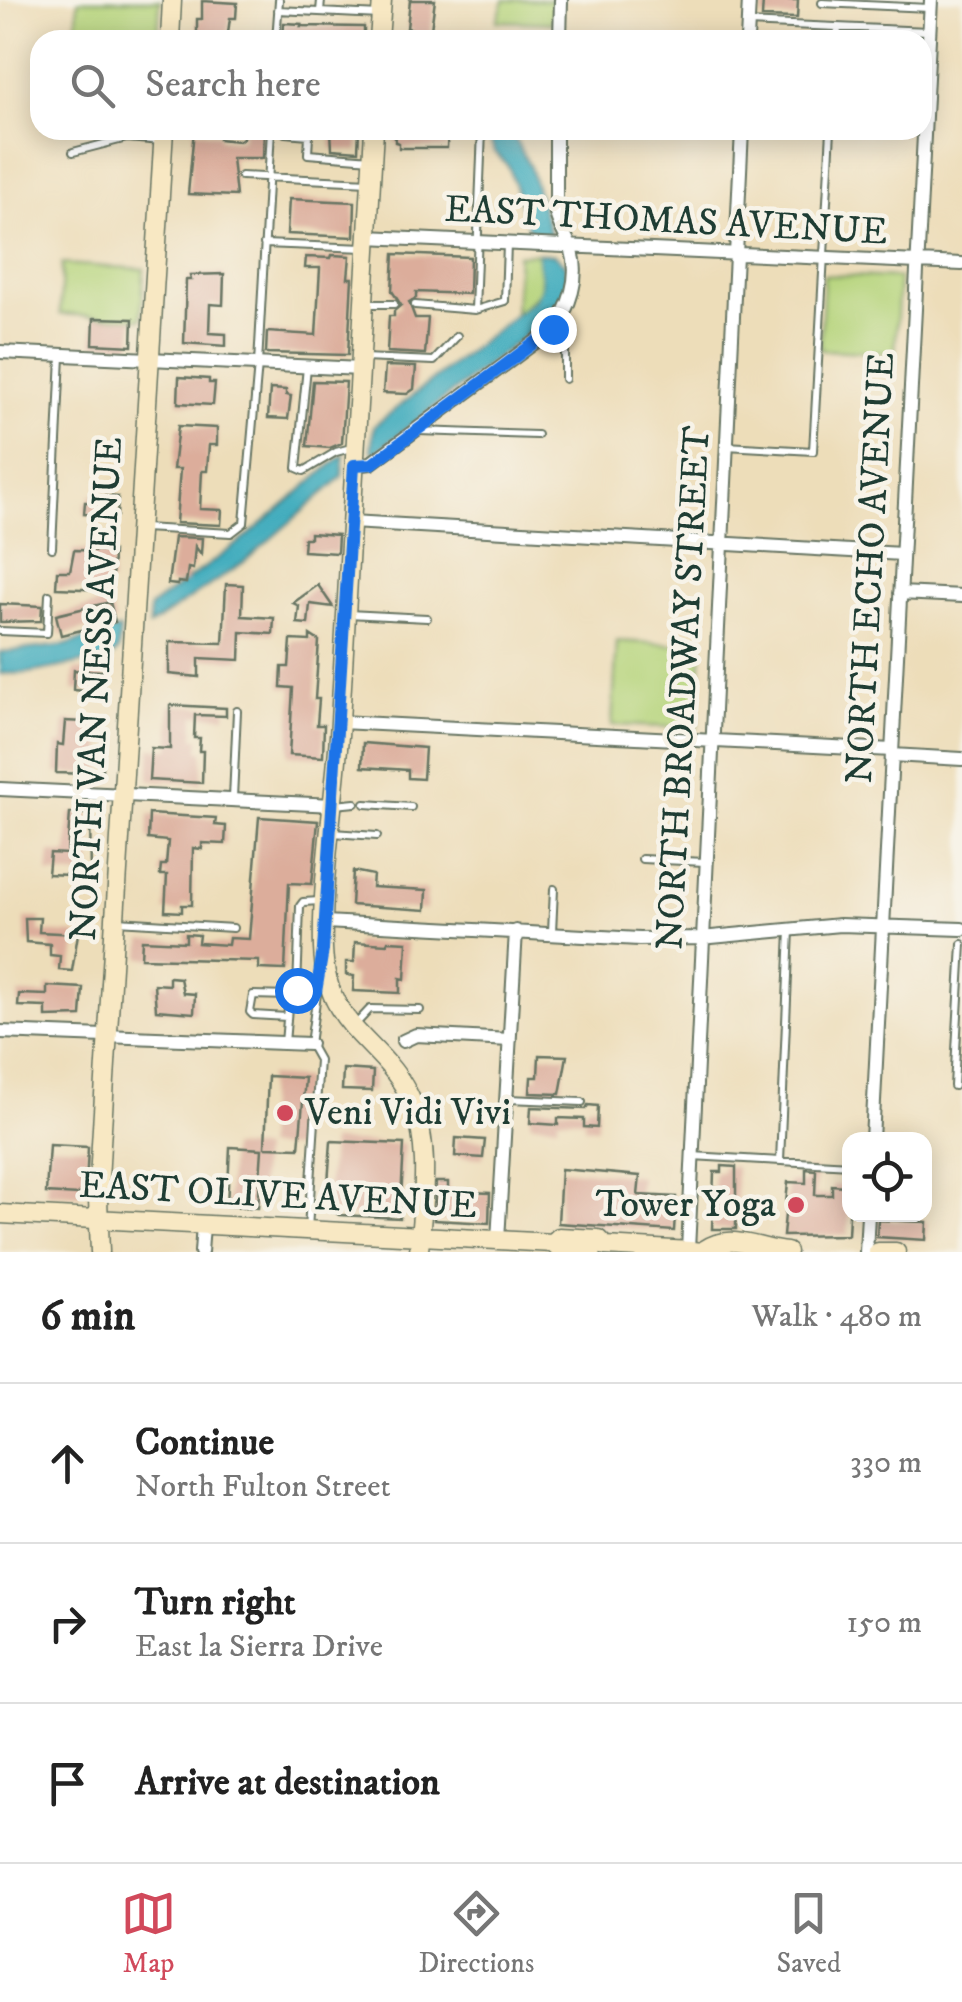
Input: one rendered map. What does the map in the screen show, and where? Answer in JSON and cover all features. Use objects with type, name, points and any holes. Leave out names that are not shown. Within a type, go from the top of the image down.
[{"type":"main road","points":[[170,30],[172,0]]},
{"type":"main road","name":"NORTH VAN NESS AVENUE","points":[[100,1252],[98,1219],[108,1037],[164,140]]},
{"type":"main road","points":[[373,140],[323,950],[336,1004],[352,1028],[396,1075],[416,1114],[423,1150],[420,1244]]},
{"type":"main road","name":"EAST OLIVE AVENUE","points":[[0,1214],[308,1230],[420,1244],[498,1240],[553,1243],[560,1237],[598,1239],[599,1250],[700,1251],[716,1242],[756,1243],[787,1252]]},
{"type":"main road","points":[[878,1252],[896,1252]]},
{"type":"street","points":[[560,30],[561,0]]},
{"type":"street","points":[[748,30],[749,0]]},
{"type":"street","name":"NORTH ECHO AVENUE","points":[[929,30],[930,4]]},
{"type":"street","points":[[355,458],[372,464],[553,329],[566,312],[574,273],[571,247],[558,226],[556,213],[556,140]]},
{"type":"street","name":"NORTH BROADWAY STREET","points":[[700,1251],[692,1156],[741,140]]},
{"type":"street","name":"NORTH ECHO AVENUE","points":[[872,1132],[924,140]]},
{"type":"street","name":"EAST THOMAS AVENUE","points":[[367,243],[543,245],[962,264]]},
{"type":"street","points":[[0,352],[308,366],[362,363]]},
{"type":"street","points":[[350,522],[902,554]]},
{"type":"street","points":[[900,593],[962,596]]},
{"type":"street","points":[[340,722],[712,740],[962,758]]},
{"type":"street","points":[[0,788],[334,804]]},
{"type":"street","points":[[324,922],[701,938],[882,925],[962,929]]},
{"type":"street","points":[[498,1240],[516,931]]},
{"type":"street","points":[[0,1032],[310,1044]]},
{"type":"street","points":[[403,1040],[416,1035],[510,1040]]},
{"type":"street","points":[[866,1252],[868,1222]]},
{"type":"street","points":[[201,1252],[202,1225]]},
{"type":"lane","points":[[277,30],[279,0]]},
{"type":"lane","points":[[320,12],[321,0]]},
{"type":"lane","points":[[822,3],[930,4]]},
{"type":"lane","points":[[278,10],[382,8]]},
{"type":"lane","points":[[748,23],[884,30]]},
{"type":"lane","points":[[73,152],[118,140]]},
{"type":"lane","points":[[139,528],[231,533],[244,522],[258,364],[270,140]]},
{"type":"lane","points":[[309,140],[308,154],[372,159]]},
{"type":"lane","points":[[476,310],[482,140]]},
{"type":"lane","points":[[726,446],[813,451],[830,140]]},
{"type":"lane","points":[[241,176],[370,182]]},
{"type":"lane","points":[[264,244],[367,243]]},
{"type":"lane","points":[[416,305],[476,310],[505,300],[508,244]]},
{"type":"lane","points":[[363,304],[394,304]]},
{"type":"lane","points":[[553,329],[565,343],[565,379]]},
{"type":"lane","points":[[362,363],[434,362],[457,336]]},
{"type":"lane","points":[[52,548],[61,354]]},
{"type":"lane","points":[[308,366],[297,468],[304,471],[336,452],[355,458]]},
{"type":"lane","points":[[413,431],[537,435]]},
{"type":"lane","points":[[0,631],[48,633],[49,594]]},
{"type":"lane","points":[[346,614],[427,618]]},
{"type":"lane","points":[[233,800],[237,711]]},
{"type":"lane","points":[[334,804],[355,804]]},
{"type":"lane","points":[[365,804],[410,807]]},
{"type":"lane","points":[[331,833],[377,836]]},
{"type":"lane","points":[[642,858],[705,862]]},
{"type":"lane","points":[[552,934],[554,889]]},
{"type":"lane","points":[[297,990],[300,906],[310,901],[326,902]]},
{"type":"lane","points":[[116,921],[232,928]]},
{"type":"lane","points":[[780,1161],[790,930]]},
{"type":"lane","points":[[954,1086],[962,944]]},
{"type":"lane","points":[[308,1230],[319,1060],[310,1044],[323,950]]},
{"type":"lane","points":[[285,1045],[290,996],[297,990],[316,992]]},
{"type":"lane","points":[[287,1016],[253,1015],[250,998],[290,996]]},
{"type":"lane","points":[[352,1028],[370,1009],[420,1010]]},
{"type":"lane","points":[[507,1099],[582,1102]]},
{"type":"lane","points":[[692,1156],[842,1165]]},
{"type":"green space","points":[[78,0],[160,0],[158,30],[76,30]]},
{"type":"green space","points":[[504,0],[554,0],[552,23],[497,21]]},
{"type":"green space","points":[[538,253],[542,290],[515,315],[518,255]]},
{"type":"green space","points":[[62,264],[144,269],[141,319],[60,314]]},
{"type":"green space","points":[[824,275],[899,278],[895,353],[820,350]]},
{"type":"green space","points":[[617,641],[702,646],[697,728],[612,725]]},
{"type":"water","points":[[490,140],[515,140],[530,167],[550,234],[546,238],[530,234],[509,167],[494,151]]},
{"type":"water","points":[[538,253],[555,255],[566,265],[568,287],[560,308],[375,453],[371,450],[374,426],[534,300],[541,282]]},
{"type":"water","points":[[344,454],[342,477],[244,562],[149,626],[150,607],[244,539]]},
{"type":"water","points":[[120,629],[118,651],[110,658],[28,673],[0,674],[0,652],[65,645]]},
{"type":"building","points":[[410,0],[435,0],[431,30],[407,28]]},
{"type":"building","points":[[763,0],[798,0],[797,18],[762,17]]},
{"type":"building","points":[[202,1],[237,3],[236,18],[230,18],[228,30],[197,30],[197,19],[202,19]]},
{"type":"building","points":[[284,23],[364,27],[364,30],[284,30]]},
{"type":"building","points":[[193,140],[264,140],[263,158],[232,158],[236,196],[188,194]]},
{"type":"building","points":[[332,140],[359,140],[358,151],[332,149]]},
{"type":"building","points":[[447,140],[447,148],[399,148],[395,142]]},
{"type":"building","points":[[289,199],[355,202],[354,237],[287,234]]},
{"type":"building","points":[[394,254],[470,257],[469,294],[416,292],[416,298],[409,302],[415,318],[428,318],[425,354],[387,352],[389,316],[394,316],[401,305],[392,291]]},
{"type":"building","points":[[350,256],[348,355],[266,353],[267,332],[316,335],[320,268],[305,268],[306,257]]},
{"type":"building","points":[[224,274],[223,305],[210,304],[209,333],[226,334],[226,346],[184,343],[186,280],[191,280],[190,275]]},
{"type":"building","points":[[94,318],[133,319],[132,346],[93,344]]},
{"type":"building","points":[[385,366],[416,367],[414,389],[407,394],[383,393]]},
{"type":"building","points":[[179,377],[215,383],[213,405],[178,403]]},
{"type":"building","points":[[313,381],[346,382],[342,443],[330,448],[307,446]]},
{"type":"building","points":[[270,389],[286,390],[286,395],[291,396],[288,419],[268,418]]},
{"type":"building","points":[[178,426],[217,428],[217,445],[209,445],[207,471],[202,471],[200,509],[222,510],[221,525],[176,523],[180,469],[173,469]]},
{"type":"building","points":[[90,495],[118,497],[117,516],[84,514]]},
{"type":"building","points":[[310,533],[338,535],[337,553],[303,551],[304,538],[310,538]]},
{"type":"building","points":[[174,537],[202,538],[201,554],[195,546],[193,569],[188,568],[186,583],[178,585],[168,584]]},
{"type":"building","points":[[74,550],[113,551],[112,583],[109,582],[108,590],[56,588],[57,571],[70,571]]},
{"type":"building","points":[[226,584],[243,585],[242,616],[274,618],[273,634],[241,632],[240,660],[199,658],[199,677],[169,674],[169,642],[223,643]]},
{"type":"building","points":[[318,585],[333,607],[310,604],[308,624],[297,623],[299,606],[293,603]]},
{"type":"building","points":[[110,602],[115,622],[61,635],[56,615]]},
{"type":"building","points":[[0,604],[42,606],[41,621],[0,622]]},
{"type":"building","points":[[310,635],[319,641],[315,699],[319,699],[317,725],[324,725],[323,757],[289,755],[293,688],[281,687],[282,667],[289,667],[291,640],[310,641]]},
{"type":"building","points":[[74,670],[104,671],[103,692],[73,690]]},
{"type":"building","points":[[170,705],[226,708],[226,716],[195,715],[194,738],[200,738],[199,751],[203,751],[202,783],[149,780],[151,748],[170,749]]},
{"type":"building","points":[[65,721],[102,723],[102,772],[56,773],[57,744],[63,745]]},
{"type":"building","points":[[363,743],[425,748],[423,779],[408,778],[408,770],[362,767]]},
{"type":"building","points":[[70,813],[90,814],[91,876],[48,874],[50,853],[67,854]]},
{"type":"building","points":[[149,814],[216,818],[215,825],[226,826],[225,844],[202,843],[202,849],[193,848],[192,905],[182,905],[182,912],[165,911],[167,875],[160,875],[161,865],[166,865],[168,841],[148,839]]},
{"type":"building","points":[[259,817],[318,821],[312,884],[289,883],[285,970],[259,969],[259,961],[141,958],[142,940],[186,942],[186,934],[199,935],[198,943],[228,945],[229,938],[249,939]]},
{"type":"building","points":[[353,871],[373,875],[372,887],[427,890],[426,910],[351,905]]},
{"type":"building","points":[[25,918],[40,918],[39,932],[78,934],[72,971],[59,970],[60,956],[50,955],[50,944],[26,942]]},
{"type":"building","points":[[355,942],[407,942],[405,979],[400,978],[400,993],[353,991],[354,976],[346,975],[346,962],[354,962]]},
{"type":"building","points":[[169,977],[180,978],[183,993],[195,994],[194,1013],[156,1010],[154,984],[169,985]]},
{"type":"building","points":[[47,986],[83,988],[81,1016],[46,1017],[46,1007],[18,1006],[19,994],[47,995]]},
{"type":"building","points":[[539,1055],[567,1056],[560,1094],[530,1093],[531,1077],[538,1077]]},
{"type":"building","points":[[343,1069],[373,1071],[372,1091],[342,1090]]},
{"type":"building","points":[[268,1076],[305,1078],[299,1148],[265,1147]]},
{"type":"building","points":[[588,1105],[598,1106],[597,1128],[584,1127],[584,1119],[558,1118],[558,1125],[530,1123],[531,1107],[586,1109]]},
{"type":"building","points":[[456,1138],[485,1140],[483,1158],[455,1156]]},
{"type":"building","points":[[331,1141],[404,1144],[400,1218],[339,1215],[331,1210],[327,1198]]},
{"type":"building","points":[[49,1145],[88,1147],[86,1187],[78,1195],[46,1193]]},
{"type":"building","points":[[230,1147],[262,1149],[258,1208],[227,1206]]},
{"type":"building","points":[[722,1166],[736,1167],[736,1229],[712,1229],[714,1172],[722,1172]]},
{"type":"building","points":[[561,1169],[640,1176],[638,1195],[676,1197],[674,1231],[558,1223]]},
{"type":"building","points":[[806,1169],[816,1170],[815,1195],[832,1195],[832,1185],[842,1186],[842,1222],[849,1222],[848,1235],[783,1236],[788,1182],[806,1183]]},
{"type":"building","points":[[436,1182],[448,1182],[448,1191],[490,1193],[489,1223],[434,1220]]},
{"type":"building","points":[[878,1222],[927,1222],[926,1240],[877,1237]]},
{"type":"place","name":"Veni Vidi Vivi","points":[[285,1113]]},
{"type":"place","name":"Tower Yoga","points":[[796,1205]]},
{"type":"route","points":[[297,990],[316,992],[323,950],[354,465],[372,464],[553,329]]}]
